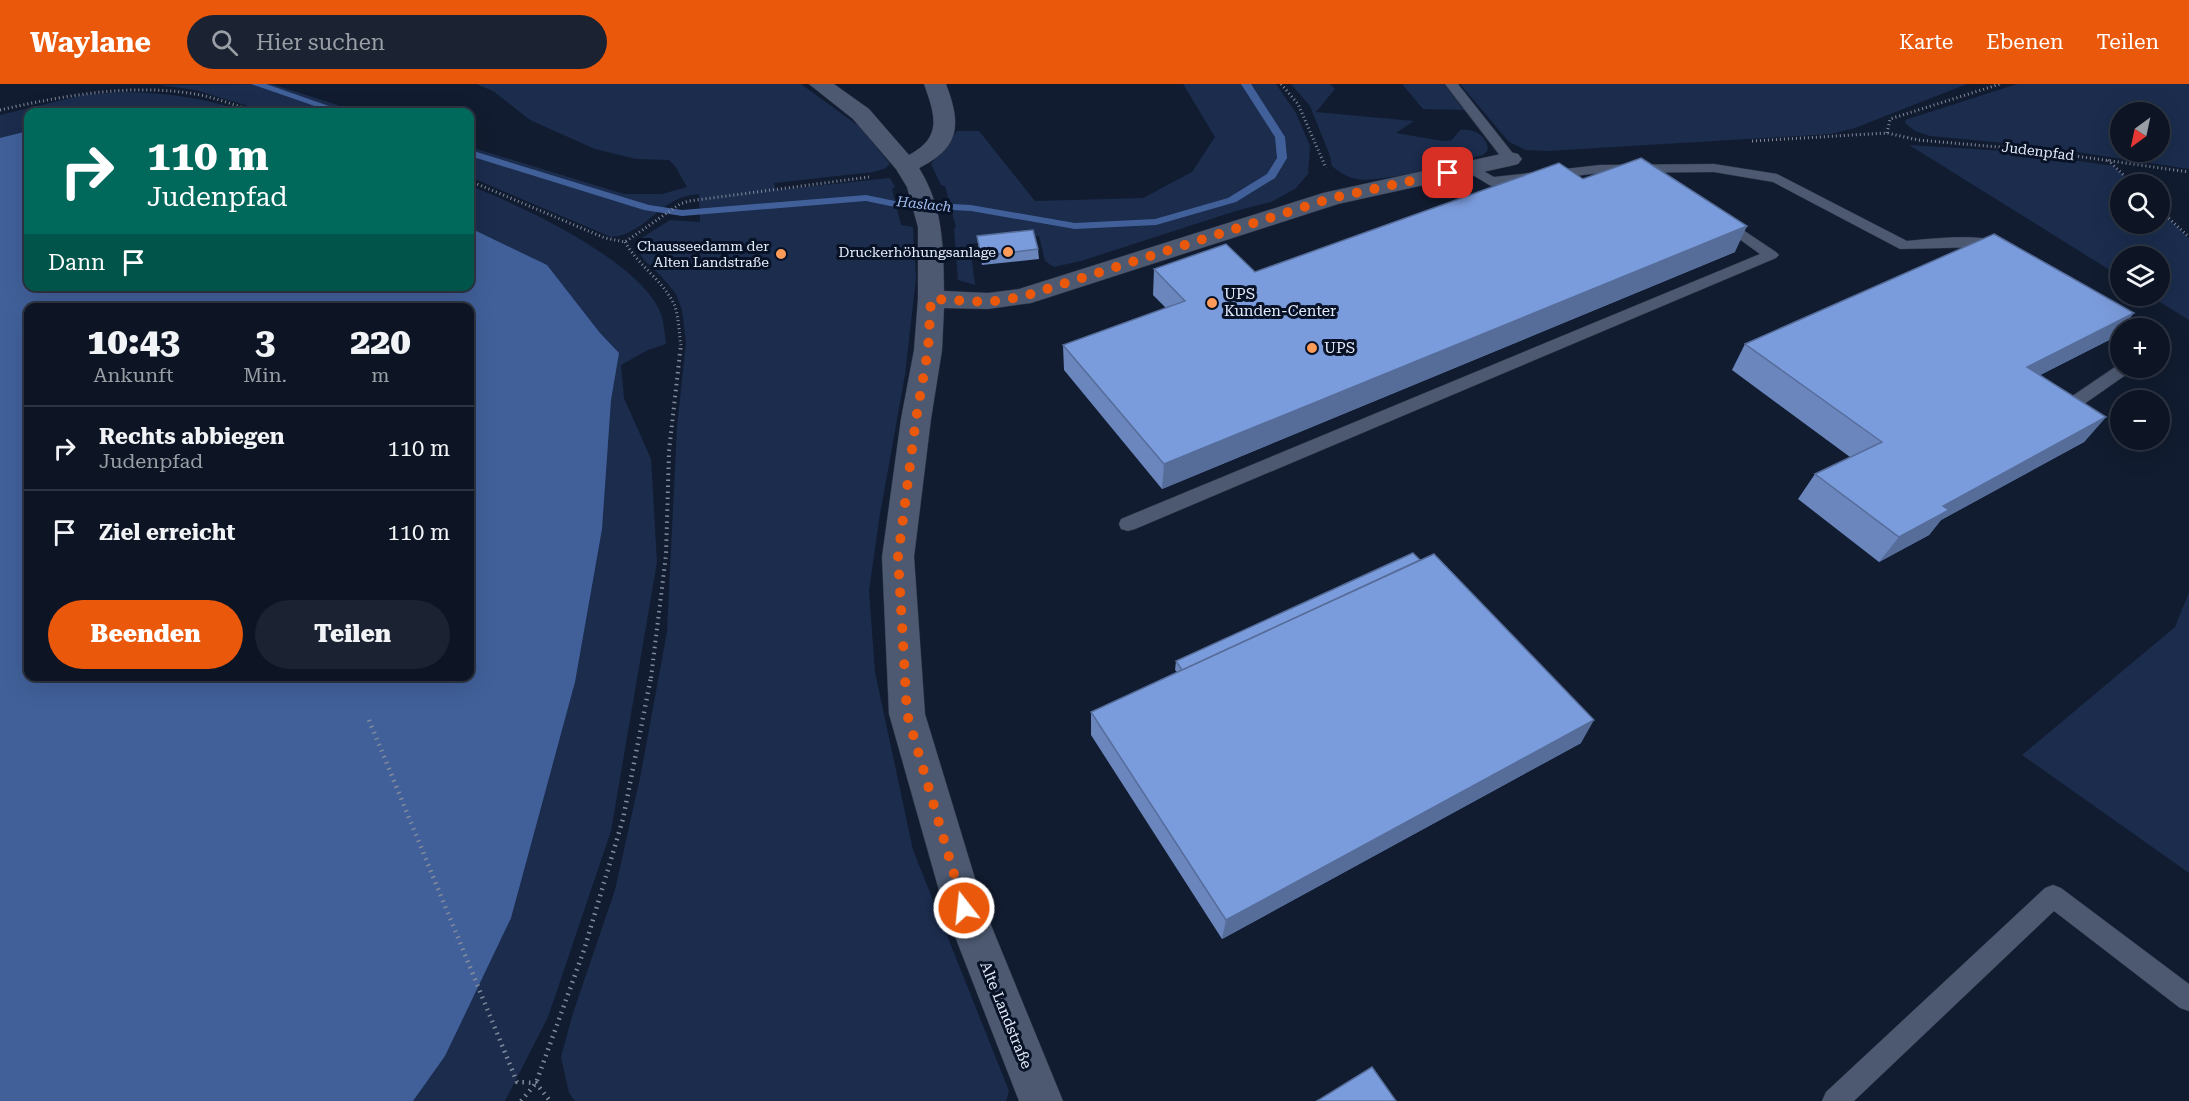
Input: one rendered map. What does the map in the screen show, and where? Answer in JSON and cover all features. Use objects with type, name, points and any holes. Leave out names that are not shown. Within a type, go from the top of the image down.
[{"type":"street","name":"Alte Landstraße","points":[[820,84],[861,114],[906,166],[919,187],[930,227],[931,299],[928,350],[916,419],[898,557],[907,714],[964,908],[1041,1101]]},
{"type":"street","points":[[906,166],[932,153],[943,136],[947,122],[935,84]]},
{"type":"street","points":[[931,299],[988,302],[1022,297],[1332,198],[1510,159]]},
{"type":"lane","points":[[1451,84],[1510,159]]},
{"type":"lane","points":[[1471,168],[1491,182],[1600,169],[1714,168],[1777,177],[1905,246],[1930,243],[1989,243],[2014,252]]},
{"type":"lane","points":[[1649,169],[1668,182]]},
{"type":"lane","points":[[1128,525],[1771,255],[1705,209]]},
{"type":"lane","points":[[2096,304],[2118,318]]},
{"type":"lane","points":[[2071,405],[2110,378]]},
{"type":"lane","points":[[1835,1101],[2053,896],[2189,999]]},
{"type":"path","points":[[1281,84],[1298,104],[1324,159],[1332,198]]},
{"type":"path","name":"Judenpfad","points":[[2000,84],[1890,119],[1887,133],[1918,140],[2033,150],[2189,172]]},
{"type":"path","points":[[0,110],[84,92],[123,88],[192,93],[243,108]]},
{"type":"path","points":[[2108,160],[2123,174]]},
{"type":"path","points":[[474,183],[503,193],[605,238],[625,242],[680,204],[759,190],[872,177],[906,166]]},
{"type":"path","points":[[2170,219],[2189,237]]},
{"type":"path","points":[[521,1101],[536,1083],[584,950],[623,819],[649,696],[666,555],[669,451],[681,345],[674,305],[656,279],[635,259],[625,242]]},
{"type":"path","points":[[369,720],[517,1082],[536,1083],[550,1101]]},
{"type":"shaded area","points":[[272,84],[347,108],[256,108],[195,90],[160,85]]},
{"type":"shaded area","points":[[476,84],[801,84],[860,127],[890,164],[884,169],[873,172],[774,183],[776,190],[890,178],[895,187],[892,189],[901,225],[913,227],[916,278],[905,375],[879,520],[869,591],[875,672],[913,850],[1009,1091],[1006,1101],[575,1101],[569,1093],[561,1057],[573,1013],[615,890],[641,773],[667,632],[677,427],[686,342],[682,310],[676,294],[644,260],[636,247],[640,239],[670,220],[700,222],[699,194],[673,201],[635,229],[611,237],[474,179],[474,148],[624,194],[662,194],[687,187],[669,160],[636,159],[595,149],[530,120],[493,91]]},
{"type":"shaded area","points":[[1183,84],[1276,84],[1296,113],[1310,146],[1308,174],[1295,189],[1271,202],[1239,210],[1081,261],[1054,267],[1045,261],[1039,236],[970,244],[975,285],[958,280],[954,229],[956,227],[945,186],[941,185],[931,164],[957,131],[979,131],[1035,201],[1143,198],[1192,172],[1215,137]]},
{"type":"shaded area","points":[[1291,84],[1330,84],[1335,89],[1316,112],[1414,121],[1396,133],[1443,141],[1452,140],[1460,130],[1471,130],[1483,137],[1488,150],[1483,155],[1400,175],[1367,180],[1353,178],[1332,166],[1310,106]]},
{"type":"shaded area","points":[[1402,84],[1444,84],[1464,110],[1423,109]]},
{"type":"shaded area","points":[[1460,84],[1967,84],[1855,128],[1831,134],[1548,151],[1526,150],[1509,142]]},
{"type":"shaded area","points":[[2017,84],[2189,84],[2189,169],[2143,162],[2170,162],[2170,102],[2110,102],[2110,157],[2037,146],[1930,136],[1915,131],[1906,124],[1905,120]]},
{"type":"shaded area","points":[[123,92],[172,95],[234,108],[29,108],[83,95]]},
{"type":"shaded area","points":[[24,109],[24,291],[474,291],[474,188],[548,221],[608,257],[633,277],[651,297],[662,317],[666,344],[648,350],[621,365],[624,398],[651,459],[657,562],[611,831],[548,1017],[505,1101],[0,1101],[0,115]]},
{"type":"shaded area","points":[[24,132],[24,291],[474,291],[474,230],[547,265],[600,333],[619,353],[611,400],[602,529],[575,682],[511,918],[445,1056],[413,1101],[0,1101],[0,138]]},
{"type":"shaded area","points":[[1909,145],[2006,151],[2114,166],[2122,174],[2110,174],[2110,234],[2170,234],[2170,220],[2189,238],[2189,320],[2166,306],[2170,306],[2170,246],[2110,246],[2110,270]]},
{"type":"shaded area","points":[[2189,592],[2189,873],[2022,755],[2175,627]]},
{"type":"building","name":"UPS","points":[[1641,158],[1747,226],[1164,464],[1063,345],[1185,301],[1154,269],[1226,244],[1255,272],[1559,163],[1583,179]]},
{"type":"building","points":[[1033,230],[1038,249],[981,256],[977,236]]},
{"type":"building","points":[[1994,234],[2110,299],[2110,306],[2122,306],[2134,313],[2124,318],[2110,318],[2110,325],[2027,367],[2106,417],[1943,506],[1949,510],[1899,537],[1815,474],[1882,442],[1745,344]]},
{"type":"building","points":[[1413,553],[1420,560],[1182,670],[1176,661]]},
{"type":"building","points":[[1434,554],[1594,720],[1226,920],[1091,712]]},
{"type":"building","points":[[1372,1067],[1396,1101],[1317,1101]]},
{"type":"waterway","name":"Haslach","points":[[256,84],[329,108]]},
{"type":"waterway","name":"Haslach","points":[[474,154],[648,208],[682,213],[866,198],[895,204],[971,208],[1075,226],[1156,222],[1232,200],[1271,176],[1282,158],[1280,137],[1246,84]]},
{"type":"place","name":"Druckerhöhungsanlage","points":[[1008,252]]},
{"type":"place","name":"Chausseedamm der Alten Landstraße","points":[[781,254]]},
{"type":"place","name":"UPS Kunden-Center","points":[[1212,303]]},
{"type":"place","name":"UPS","points":[[1312,348]]},
{"type":"route","points":[[964,908],[907,714],[898,557],[916,419],[928,350],[931,299],[988,302],[1022,297],[1332,198],[1448,173]]}]
